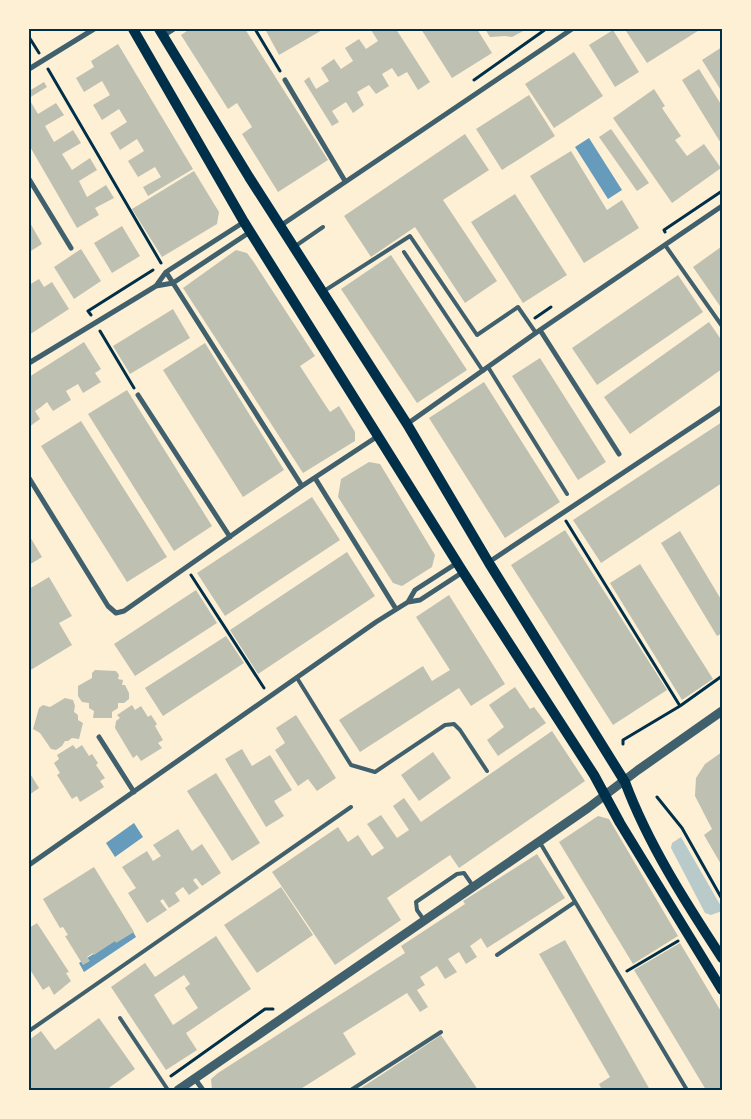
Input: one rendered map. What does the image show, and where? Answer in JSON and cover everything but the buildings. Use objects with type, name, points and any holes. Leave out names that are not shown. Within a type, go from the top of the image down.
[{"type":"main road","points":[[133,29],[250,232],[606,796],[620,823],[722,990]]},
{"type":"main road","points":[[161,31],[293,247],[407,424],[489,563],[625,782],[636,812],[654,845],[722,958]]},
{"type":"street","points":[[29,61],[30,68],[94,29]]},
{"type":"street","points":[[161,31],[174,29]]},
{"type":"street","points":[[280,226],[572,29]]},
{"type":"street","points":[[285,80],[345,181]]},
{"type":"street","points":[[29,179],[72,248]]},
{"type":"street","points":[[407,424],[722,206]]},
{"type":"street","points":[[156,286],[166,272],[244,222]]},
{"type":"street","points":[[29,363],[156,286],[173,283],[250,232]]},
{"type":"street","points":[[166,272],[302,486]]},
{"type":"street","points":[[538,332],[619,454]]},
{"type":"street","points":[[138,395],[230,537]]},
{"type":"street","points":[[489,563],[722,407]]},
{"type":"street","points":[[29,478],[108,606],[116,613],[124,611],[302,486],[378,436]]},
{"type":"street","points":[[315,478],[396,609]]},
{"type":"street","points":[[408,602],[415,590],[458,563]]},
{"type":"street","points":[[29,865],[396,609],[408,602],[420,600],[463,572]]},
{"type":"street","points":[[178,1090],[192,1084],[284,1018],[606,796],[638,770],[722,712]]},
{"type":"street","points":[[100,737],[134,792]]},
{"type":"street","points":[[192,1084],[203,1090]]},
{"type":"lane","points":[[293,247],[323,227]]},
{"type":"lane","points":[[322,292],[410,236],[477,335],[518,307],[538,332]]},
{"type":"lane","points":[[665,245],[722,326]]},
{"type":"lane","points":[[404,252],[486,369],[568,494]]},
{"type":"lane","points":[[297,678],[352,765],[375,772],[445,724],[454,724],[487,771]]},
{"type":"lane","points":[[29,1030],[351,807]]},
{"type":"lane","points":[[540,841],[687,1090]]},
{"type":"lane","points":[[425,921],[417,910],[416,902],[459,873],[464,873],[474,887]]},
{"type":"lane","points":[[497,955],[575,902]]},
{"type":"lane","points":[[120,1018],[168,1090]]},
{"type":"lane","points":[[351,1090],[441,1032]]},
{"type":"path","points":[[255,29],[285,80]]},
{"type":"path","points":[[29,36],[166,272]]},
{"type":"path","points":[[95,323],[138,395]]},
{"type":"path","points":[[562,514],[680,706]]},
{"type":"path","points":[[187,568],[270,697]]},
{"type":"path","points":[[623,744],[623,740],[680,706],[722,676]]},
{"type":"path","points":[[657,797],[682,828],[722,900]]},
{"type":"path","points":[[619,975],[689,934]]},
{"type":"path","points":[[162,1083],[264,1009],[273,1009],[284,1018]]},
{"type":"shaded area","points":[[681,837],[722,911],[711,915],[705,913],[671,848],[672,843]]},
{"type":"water","points":[[589,138],[622,190],[608,199],[575,147]]},
{"type":"water","points":[[134,823],[143,837],[115,857],[106,843]]},
{"type":"water","points":[[132,930],[136,937],[84,972],[79,963]]}]
